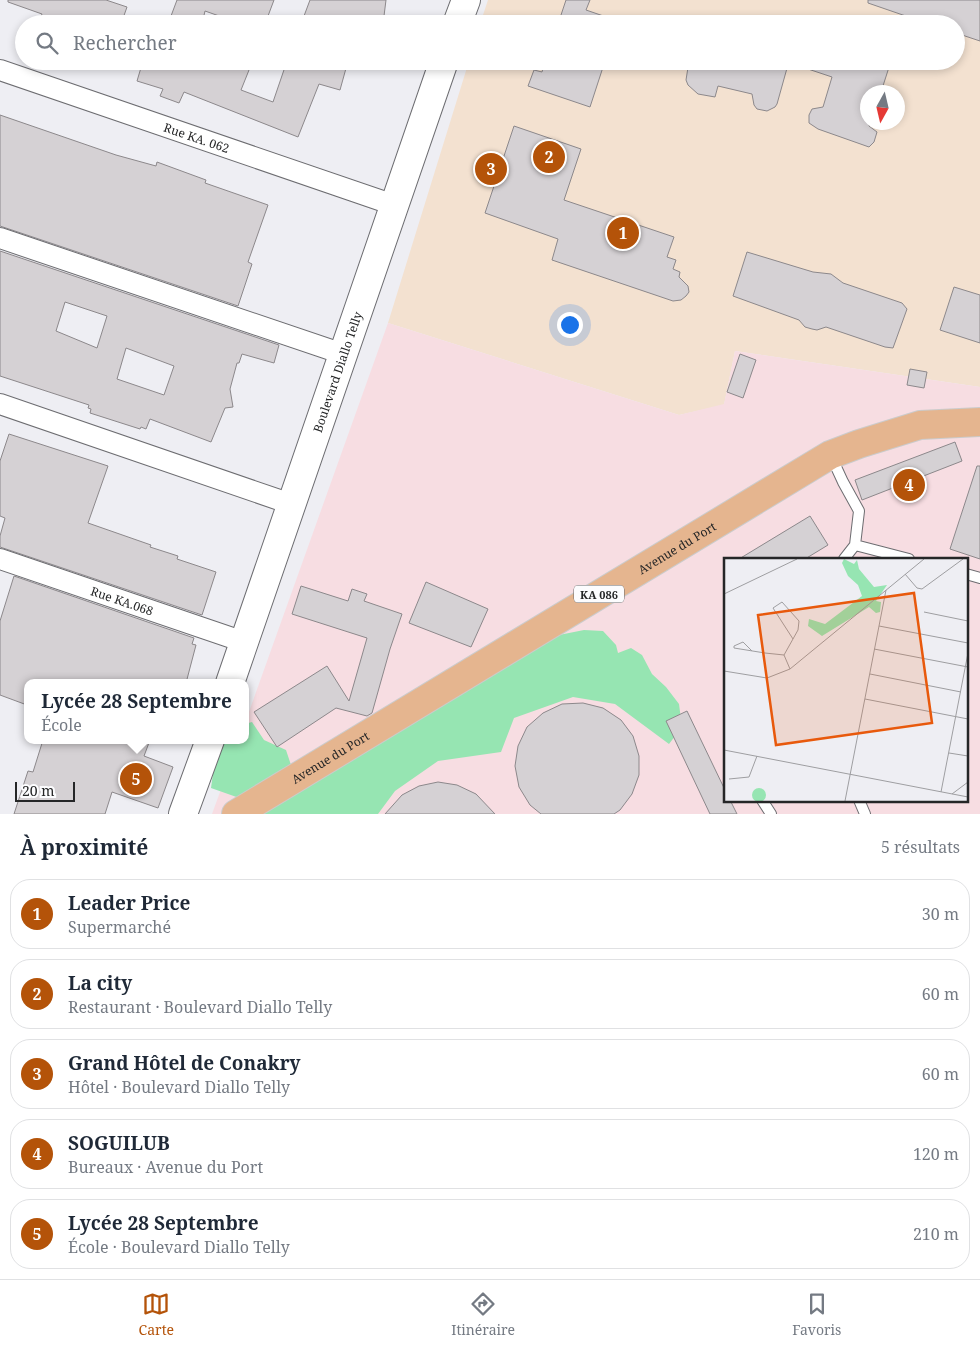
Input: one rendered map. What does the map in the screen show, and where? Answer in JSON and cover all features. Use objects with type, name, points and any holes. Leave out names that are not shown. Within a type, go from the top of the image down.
[{"type":"main road","name":"Avenue du Port","points":[[236,814],[830,455],[920,425],[980,422]]},
{"type":"street","points":[[460,15],[466,0]]},
{"type":"street","name":"Rue KA. 062","points":[[0,70],[394,205]]},
{"type":"street","name":"Boulevard Diallo Telly","points":[[231,679],[441,70]]},
{"type":"street","points":[[0,238],[343,354]]},
{"type":"street","points":[[0,404],[291,504]]},
{"type":"street","name":"Rue KA.068","points":[[0,559],[244,642]]},
{"type":"street","points":[[183,814],[209,744]]},
{"type":"lane","points":[[830,455],[859,511],[855,544],[845,558]]},
{"type":"lane","points":[[855,544],[906,558]]},
{"type":"lane","points":[[763,802],[770,814]]},
{"type":"lane","points":[[860,802],[865,814]]},
{"type":"shaded area","points":[[488,0],[980,0],[980,387],[735,351],[724,405],[679,415],[388,323],[466,70],[965,70],[965,15],[483,15]]},
{"type":"shaded area","points":[[388,323],[679,415],[724,404],[735,351],[980,387],[980,814],[212,814],[238,744],[249,744],[249,712]]},
{"type":"green space","points":[[584,630],[603,631],[616,645],[618,653],[631,648],[642,655],[652,674],[666,687],[679,704],[682,727],[669,744],[615,704],[573,697],[514,718],[501,752],[438,761],[395,791],[378,814],[222,814],[245,800],[211,788],[215,759],[221,744],[249,744],[249,723],[252,722],[264,740],[286,750],[291,765],[554,636]]},
{"type":"building","points":[[8,0],[106,0],[127,7],[124,15],[42,15],[8,2]]},
{"type":"building","points":[[177,0],[274,0],[268,15],[216,15],[205,11],[204,15],[171,15]]},
{"type":"building","points":[[310,0],[386,0],[384,15],[304,15]]},
{"type":"building","points":[[566,0],[590,0],[586,10],[601,15],[561,15]]},
{"type":"building","points":[[868,0],[980,0],[980,41],[965,36],[965,15],[903,15],[868,3]]},
{"type":"building","points":[[140,70],[249,70],[241,90],[273,102],[284,70],[346,70],[340,90],[319,84],[298,137],[184,92],[179,103],[160,96],[163,89],[137,81]]},
{"type":"building","points":[[534,70],[542,72],[543,70],[602,70],[590,107],[528,86]]},
{"type":"building","points":[[688,70],[786,70],[777,104],[767,111],[757,109],[754,105],[752,94],[718,86],[715,97],[698,94],[688,85],[686,80]]},
{"type":"building","points":[[811,70],[888,70],[883,85],[860,85],[860,130],[874,130],[877,132],[874,142],[869,147],[818,129],[809,123],[809,115],[812,109],[823,107],[832,77]]},
{"type":"building","points":[[0,115],[116,155],[156,166],[157,162],[206,180],[205,183],[268,205],[248,262],[252,264],[238,306],[0,226]]},
{"type":"building","points":[[514,126],[581,149],[564,200],[674,237],[667,257],[676,260],[673,269],[680,272],[679,277],[688,286],[689,292],[686,296],[681,300],[673,301],[552,260],[558,239],[485,213]]},
{"type":"building","points":[[0,251],[279,345],[274,363],[242,354],[239,363],[237,363],[230,389],[233,407],[225,408],[211,442],[150,419],[146,429],[141,427],[140,429],[90,413],[89,405],[0,376]],"holes":[[[65,302],[107,316],[97,348],[56,331]],[[126,348],[174,366],[164,395],[117,379]]]},
{"type":"building","points":[[747,252],[813,272],[831,274],[843,283],[902,303],[907,309],[893,348],[826,327],[817,330],[805,327],[799,320],[733,296]]},
{"type":"building","points":[[954,287],[980,295],[980,343],[940,330]]},
{"type":"building","points":[[740,354],[756,360],[743,398],[727,392]]},
{"type":"building","points":[[910,369],[927,372],[924,388],[907,385]]},
{"type":"building","points":[[9,434],[108,466],[88,523],[151,545],[150,547],[178,556],[177,559],[216,572],[202,615],[0,547],[0,536],[5,518],[0,516],[0,461]]},
{"type":"building","points":[[955,442],[962,461],[862,500],[855,480]]},
{"type":"building","points":[[977,466],[980,466],[980,559],[950,549]]},
{"type":"building","points":[[810,516],[828,545],[807,558],[741,558]]},
{"type":"building","points":[[14,576],[194,638],[192,644],[196,645],[187,679],[24,679],[24,704],[0,695],[0,621]]},
{"type":"building","points":[[426,582],[488,609],[471,647],[409,623]]},
{"type":"building","points":[[301,586],[348,601],[352,589],[367,594],[364,601],[402,614],[372,713],[367,716],[336,708],[277,747],[254,712],[327,666],[349,701],[367,638],[292,614]]},
{"type":"building","points":[[583,703],[603,708],[621,720],[633,736],[639,756],[639,775],[632,794],[620,810],[614,814],[541,814],[530,805],[519,787],[515,766],[518,746],[527,727],[543,713],[562,704]]},
{"type":"building","points":[[687,711],[724,788],[724,802],[731,802],[737,814],[710,814],[666,721]]},
{"type":"building","points":[[42,744],[148,744],[144,756],[173,767],[158,808],[112,792],[105,814],[14,814],[28,771],[33,772]]},
{"type":"building","points":[[438,782],[457,785],[476,794],[495,814],[385,814],[402,795],[419,786]]},
{"type":"place","name":"La city","points":[[549,157]]},
{"type":"place","name":"Grand Hôtel de Conakry","points":[[491,169]]},
{"type":"place","name":"Leader Price","points":[[623,233]]},
{"type":"place","name":"SOGUILUB","points":[[909,485]]},
{"type":"place","name":"Lycée 28 Septembre","points":[[136,779]]}]
